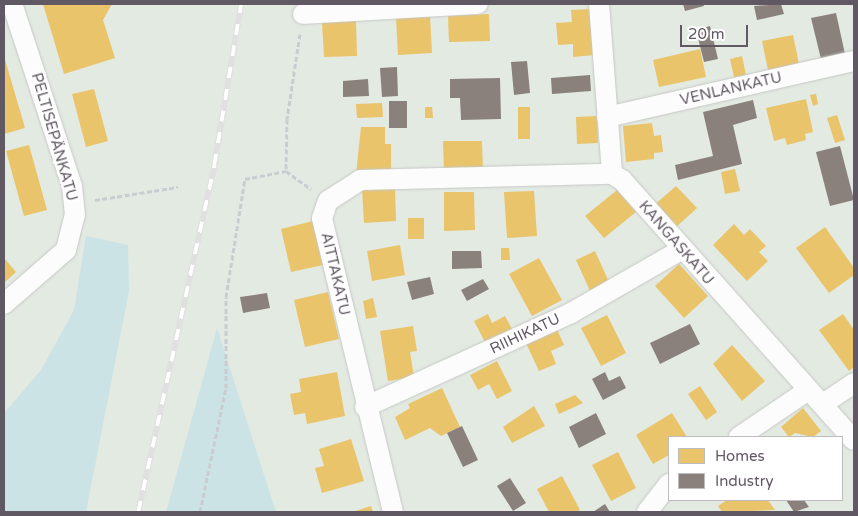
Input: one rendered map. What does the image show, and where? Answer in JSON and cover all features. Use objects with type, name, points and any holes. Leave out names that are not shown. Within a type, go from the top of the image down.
[{"type":"street","name":"PELTISEPÄNKATU","points":[[4,304],[66,250],[74,215],[72,186],[12,4]]},
{"type":"street","points":[[303,14],[478,4]]},
{"type":"street","points":[[328,201],[360,180],[612,174],[599,4]]},
{"type":"street","name":"VENLANKATU","points":[[607,117],[854,61]]},
{"type":"street","name":"KANGASKATU","points":[[612,174],[622,180],[681,250],[806,391],[824,404],[854,440]]},
{"type":"street","name":"AITTAKATU","points":[[328,201],[322,218],[365,407],[393,512]]},
{"type":"street","name":"RIIHIKATU","points":[[365,407],[571,313],[681,250]]},
{"type":"street","points":[[824,404],[854,383]]},
{"type":"street","points":[[740,436],[806,391]]},
{"type":"street","points":[[647,512],[668,485]]},
{"type":"path","points":[[286,171],[287,119],[303,14]]},
{"type":"path","points":[[200,512],[226,388],[226,296],[245,179],[286,171],[328,201]]},
{"type":"path","points":[[89,200],[178,187]]},
{"type":"shaded area","points":[[86,236],[128,245],[129,291],[86,512],[4,512],[4,413],[41,370],[74,310]]},
{"type":"shaded area","points":[[217,328],[276,512],[166,512]]},
{"type":"building: Homes","points":[[43,4],[112,4],[103,20],[115,58],[64,74]]},
{"type":"building: Homes","points":[[590,9],[594,55],[573,57],[573,44],[558,45],[556,23],[572,22],[571,10]]},
{"type":"building: Homes","points":[[489,14],[490,41],[449,42],[448,16]]},
{"type":"building: Homes","points":[[430,16],[432,53],[398,55],[396,18]]},
{"type":"building: Homes","points":[[356,21],[357,56],[324,57],[322,22]]},
{"type":"building: Homes","points":[[793,35],[799,64],[768,70],[762,41]]},
{"type":"building: Homes","points":[[700,49],[706,77],[659,87],[653,60]]},
{"type":"building: Homes","points":[[4,56],[25,128],[4,134]]},
{"type":"building: Homes","points":[[742,56],[746,75],[734,77],[730,59]]},
{"type":"building: Homes","points":[[94,89],[108,141],[86,147],[72,94]]},
{"type":"building: Homes","points":[[816,94],[818,104],[813,106],[810,95]]},
{"type":"building: Homes","points":[[806,99],[813,132],[805,134],[806,140],[787,145],[785,138],[774,141],[766,108]]},
{"type":"building: Homes","points":[[382,103],[383,117],[357,118],[356,104]]},
{"type":"building: Homes","points":[[425,107],[432,107],[433,118],[425,118]]},
{"type":"building: Homes","points":[[518,107],[530,107],[530,139],[518,139]]},
{"type":"building: Homes","points":[[837,115],[845,140],[835,143],[827,118]]},
{"type":"building: Homes","points":[[597,116],[598,143],[577,144],[576,117]]},
{"type":"building: Homes","points":[[652,123],[654,136],[661,135],[663,152],[654,153],[654,159],[626,162],[623,126]]},
{"type":"building: Homes","points":[[361,127],[385,127],[385,144],[391,144],[391,174],[356,174]]},
{"type":"building: Homes","points":[[443,141],[482,141],[483,171],[444,172]]},
{"type":"building: Homes","points":[[29,145],[47,210],[24,216],[6,151]]},
{"type":"building: Homes","points":[[735,169],[740,191],[725,194],[721,172]]},
{"type":"building: Homes","points":[[676,186],[697,208],[674,229],[653,206]]},
{"type":"building: Homes","points":[[395,188],[396,221],[364,223],[362,189]]},
{"type":"building: Homes","points":[[617,190],[636,212],[604,238],[585,216]]},
{"type":"building: Homes","points":[[534,191],[537,236],[507,238],[504,192]]},
{"type":"building: Homes","points":[[444,192],[474,192],[475,230],[444,231]]},
{"type":"building: Homes","points":[[408,218],[424,218],[424,239],[408,239]]},
{"type":"building: Homes","points":[[313,221],[323,265],[291,272],[281,229]]},
{"type":"building: Homes","points":[[734,224],[744,235],[750,229],[766,246],[759,252],[768,261],[747,281],[713,245]]},
{"type":"building: Homes","points":[[825,227],[854,268],[854,275],[829,293],[796,248]]},
{"type":"building: Homes","points":[[400,245],[405,275],[372,281],[367,251]]},
{"type":"building: Homes","points":[[501,248],[509,248],[510,260],[501,260]]},
{"type":"building: Homes","points":[[595,251],[609,282],[590,291],[576,260]]},
{"type":"building: Homes","points":[[4,258],[16,272],[4,283]]},
{"type":"building: Homes","points":[[539,258],[562,300],[532,316],[509,274]]},
{"type":"building: Homes","points":[[679,264],[708,296],[684,318],[655,286]]},
{"type":"building: Homes","points":[[328,292],[339,339],[305,347],[294,300]]},
{"type":"building: Homes","points":[[373,298],[377,317],[366,319],[363,301]]},
{"type":"building: Homes","points":[[488,314],[492,323],[505,316],[513,331],[486,344],[474,321]]},
{"type":"building: Homes","points":[[843,314],[854,330],[854,367],[849,371],[819,330]]},
{"type":"building: Homes","points":[[607,315],[626,353],[601,366],[581,328]]},
{"type":"building: Homes","points":[[413,326],[417,351],[410,352],[414,377],[388,381],[380,331]]},
{"type":"building: Homes","points":[[556,327],[564,345],[551,351],[556,364],[539,371],[525,341]]},
{"type":"building: Homes","points":[[732,345],[765,381],[742,401],[713,364]]},
{"type":"building: Homes","points":[[497,361],[512,391],[497,399],[489,384],[478,390],[470,375]]},
{"type":"building: Homes","points":[[337,372],[345,416],[307,424],[305,413],[294,415],[290,394],[301,392],[299,379]]},
{"type":"building: Homes","points":[[700,386],[717,412],[706,420],[688,394]]},
{"type":"building: Homes","points":[[442,388],[460,427],[441,436],[430,428],[405,440],[395,417],[410,408],[408,404]]},
{"type":"building: Homes","points":[[575,395],[583,403],[559,414],[555,404]]},
{"type":"building: Homes","points":[[534,406],[545,426],[512,443],[503,427]]},
{"type":"building: Homes","points":[[803,408],[821,431],[814,436],[795,433],[788,436],[781,427]]},
{"type":"building: Homes","points":[[672,413],[686,436],[668,436],[668,456],[653,464],[636,435]]},
{"type":"building: Homes","points":[[351,439],[364,481],[322,493],[315,468],[324,466],[319,449]]},
{"type":"building: Homes","points":[[618,452],[636,488],[611,501],[592,465]]},
{"type":"building: Homes","points":[[562,476],[580,510],[576,512],[549,512],[537,489]]},
{"type":"building: Homes","points":[[726,501],[769,501],[775,510],[722,512],[718,506]]},
{"type":"building: Homes","points":[[371,506],[373,512],[352,512]]},
{"type":"building: Industry","points":[[683,4],[703,4],[704,6],[685,11]]},
{"type":"building: Industry","points":[[781,4],[784,14],[757,20],[754,6]]},
{"type":"building: Industry","points":[[836,13],[845,54],[821,59],[811,18]]},
{"type":"building: Industry","points":[[710,26],[718,59],[704,62],[696,30]]},
{"type":"building: Industry","points":[[527,61],[530,93],[514,95],[511,62]]},
{"type":"building: Industry","points":[[397,67],[398,96],[382,97],[380,68]]},
{"type":"building: Industry","points":[[590,75],[591,91],[552,94],[551,78]]},
{"type":"building: Industry","points":[[500,78],[501,119],[461,120],[460,98],[450,98],[450,79]]},
{"type":"building: Industry","points":[[368,79],[369,96],[343,97],[343,81]]},
{"type":"building: Industry","points":[[753,100],[757,118],[733,125],[742,164],[678,180],[675,165],[713,156],[703,112]]},
{"type":"building: Industry","points":[[389,101],[407,101],[407,128],[389,128]]},
{"type":"building: Industry","points":[[840,146],[854,200],[830,206],[816,152]]},
{"type":"building: Industry","points":[[452,251],[481,251],[482,268],[452,269]]},
{"type":"building: Industry","points":[[430,277],[434,294],[412,300],[407,282]]},
{"type":"building: Industry","points":[[483,279],[489,289],[467,301],[461,290]]},
{"type":"building: Industry","points":[[267,293],[270,308],[243,313],[240,297]]},
{"type":"building: Industry","points":[[690,324],[700,344],[660,364],[650,343]]},
{"type":"building: Industry","points":[[605,372],[609,381],[620,376],[626,388],[603,400],[592,379]]},
{"type":"building: Industry","points":[[596,413],[606,434],[579,448],[569,427]]},
{"type":"building: Industry","points":[[462,426],[478,460],[463,467],[447,433]]},
{"type":"building: Industry","points":[[510,478],[526,503],[513,511],[497,486]]},
{"type":"building: Industry","points":[[787,501],[805,501],[809,507],[794,512]]},
{"type":"building: Industry","points":[[605,504],[610,512],[593,512]]},
{"type":"railway","points":[[138,512],[214,165],[241,4]]}]
